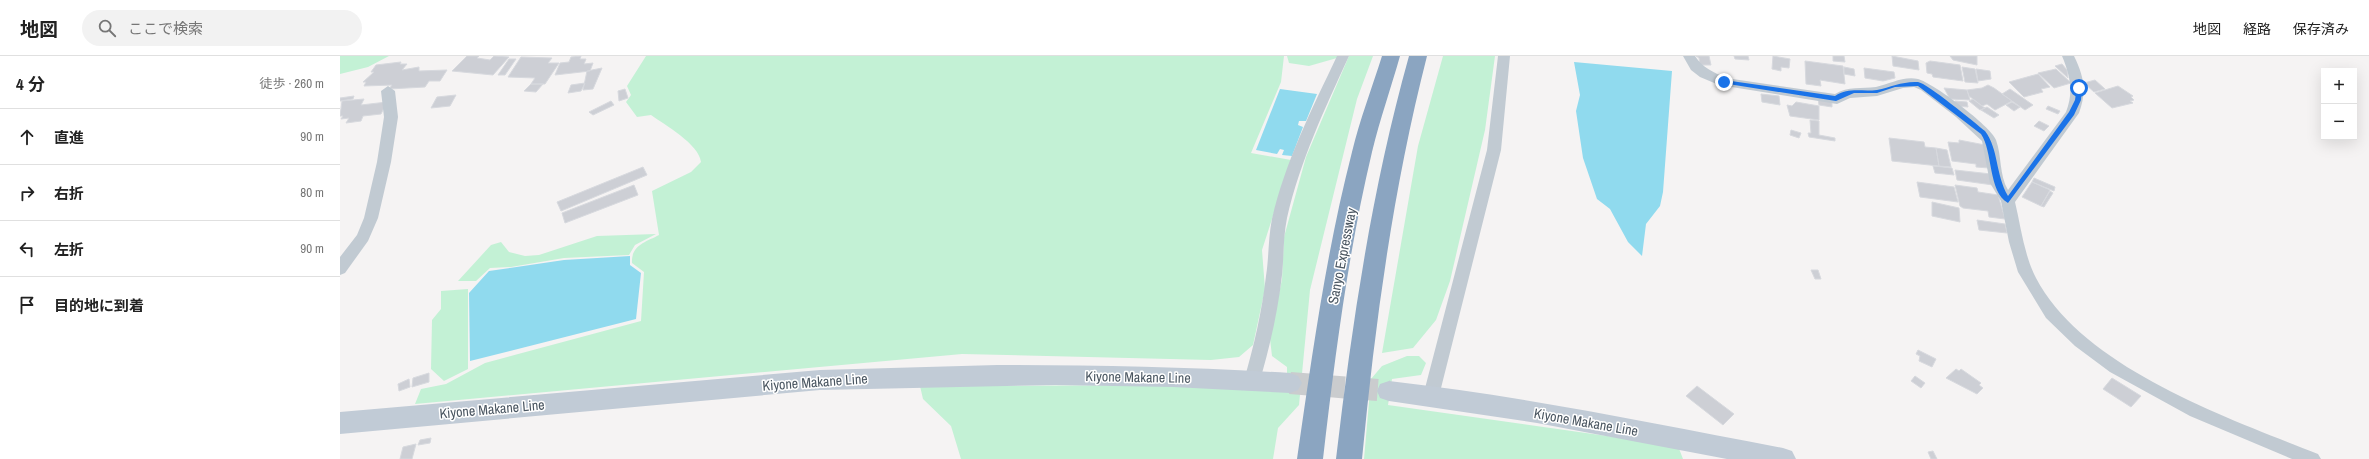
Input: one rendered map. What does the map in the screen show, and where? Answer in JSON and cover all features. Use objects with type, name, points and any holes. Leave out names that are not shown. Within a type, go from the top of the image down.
[{"type":"highway","name":"Sanyo Expressway","points":[[1310,459],[1322,367],[1338,269],[1362,150],[1391,56]]},
{"type":"highway","points":[[1349,459],[1358,370],[1371,276],[1394,156],[1418,56]]},
{"type":"main road","name":"Kiyone Makane Line","points":[[340,423],[827,380],[1045,375],[1252,380],[1290,383]]},
{"type":"main road","name":"Kiyone Makane Line","points":[[1389,391],[1431,396],[1720,453],[1783,459]]},
{"type":"street","points":[[1252,380],[1262,345],[1274,275],[1275,242],[1283,210],[1300,153],[1343,56]]},
{"type":"street","points":[[1431,396],[1494,150],[1504,56]]},
{"type":"street","points":[[1689,56],[1696,67],[1704,74],[1724,82],[1836,99],[1843,94],[1854,91],[1877,92],[1895,85],[1919,84],[1983,132],[1989,140],[1997,183],[2008,201],[2020,257],[2029,282],[2040,301],[2077,338],[2121,370],[2176,402],[2312,459]]},
{"type":"street","points":[[2008,201],[2072,113],[2078,100],[2079,88],[2074,69],[2068,56]]},
{"type":"street","points":[[340,269],[363,237],[371,218],[384,162],[391,117],[388,92]]},
{"type":"green space","points":[[340,56],[389,56],[368,67],[340,74]]},
{"type":"green space","points":[[646,56],[1284,56],[1281,82],[1251,153],[1291,160],[1262,250],[1265,289],[1253,345],[1239,357],[1211,360],[962,354],[415,404],[421,389],[446,384],[485,363],[641,321],[644,272],[632,263],[632,257],[640,245],[659,235],[652,191],[691,172],[701,162],[699,155],[688,142],[651,115],[637,117],[626,102],[631,95],[627,86]]},
{"type":"green space","points":[[1287,56],[1338,56],[1337,58],[1309,66],[1289,63]]},
{"type":"green space","points":[[1349,56],[1373,56],[1357,99],[1310,290],[1299,405],[1278,428],[1273,459],[961,459],[951,426],[923,399],[920,386],[1184,385],[1287,391],[1287,367],[1272,356],[1270,339],[1282,279],[1284,237],[1306,157]]},
{"type":"green space","points":[[1443,56],[1495,56],[1485,130],[1450,281],[1436,320],[1413,348],[1382,353],[1418,146]]},
{"type":"green space","points":[[656,234],[635,245],[629,255],[564,258],[511,267],[490,268],[476,281],[458,281],[491,245],[501,242],[509,252],[525,256],[539,255],[597,236]]},
{"type":"green space","points":[[468,289],[468,369],[444,381],[431,369],[432,320],[441,309],[441,291]]},
{"type":"green space","points":[[1407,356],[1419,356],[1426,363],[1421,375],[1392,379],[1388,405],[1678,446],[1683,459],[1364,459],[1371,379],[1382,366]]},
{"type":"water","points":[[1574,62],[1672,71],[1663,192],[1660,206],[1646,224],[1642,256],[1628,242],[1610,209],[1597,199],[1583,158],[1576,111],[1580,95]]},
{"type":"water","points":[[1280,89],[1317,94],[1306,121],[1299,121],[1298,125],[1303,127],[1292,156],[1282,155],[1284,150],[1280,149],[1277,154],[1256,150]]},
{"type":"water","points":[[630,256],[630,265],[641,273],[636,319],[470,361],[469,293],[489,271],[564,260]]},
{"type":"building","points":[[467,56],[479,56],[477,58],[490,60],[494,56],[509,57],[493,75],[452,71]]},
{"type":"building","points":[[581,56],[580,59],[586,59],[584,64],[593,63],[590,71],[555,75],[560,63],[569,62],[571,57]]},
{"type":"building","points":[[1696,56],[1709,56],[1711,65],[1700,65],[1699,58]]},
{"type":"building","points":[[1734,56],[1748,56],[1749,60],[1735,59]]},
{"type":"building","points":[[1773,56],[1790,59],[1789,68],[1781,67],[1781,71],[1772,69]]},
{"type":"building","points":[[1833,56],[1844,56],[1845,62],[1833,61]]},
{"type":"building","points":[[1892,56],[1918,61],[1919,70],[1893,66]]},
{"type":"building","points":[[1950,56],[1977,56],[1977,65],[1953,60]]},
{"type":"building","points":[[521,57],[552,58],[548,63],[559,63],[545,84],[531,84],[535,78],[508,77]]},
{"type":"building","points":[[509,59],[516,59],[505,75],[498,75]]},
{"type":"building","points":[[1805,61],[1843,66],[1845,84],[1820,80],[1821,86],[1806,84]]},
{"type":"building","points":[[1930,61],[1960,65],[1963,81],[1933,77],[1932,74],[1927,73],[1926,63]]},
{"type":"building","points":[[401,62],[400,64],[407,64],[402,70],[419,67],[419,71],[447,70],[440,81],[429,81],[425,87],[389,89],[392,85],[364,86],[366,82],[363,82],[374,72],[371,72],[376,65]]},
{"type":"building","points":[[2062,64],[2067,70],[2068,78],[2055,66]]},
{"type":"building","points":[[1844,67],[1854,69],[1855,76],[1844,74]]},
{"type":"building","points":[[1962,67],[1975,69],[1978,83],[1965,82]]},
{"type":"building","points":[[602,68],[593,89],[583,90],[587,71]]},
{"type":"building","points":[[1864,68],[1894,72],[1895,78],[1883,81],[1865,78]]},
{"type":"building","points":[[1976,69],[1990,71],[1991,79],[1978,81]]},
{"type":"building","points":[[2056,69],[2071,83],[2054,88],[2038,73]]},
{"type":"building","points":[[2038,74],[2050,87],[2041,89],[2043,92],[2024,97],[2009,82]]},
{"type":"building","points":[[2095,80],[2105,89],[2094,92],[2084,83]]},
{"type":"building","points":[[585,83],[581,91],[568,93],[571,85]]},
{"type":"building","points":[[531,84],[543,84],[536,92],[524,91]]},
{"type":"building","points":[[1988,85],[2012,101],[1995,110],[1987,104],[1982,106],[1969,96],[1967,90],[1982,88]]},
{"type":"building","points":[[2118,86],[2133,96],[2131,97],[2134,100],[2130,101],[2133,103],[2112,108],[2095,93]]},
{"type":"building","points":[[1944,88],[1967,90],[1970,100],[1950,99]]},
{"type":"building","points":[[625,89],[628,98],[619,101],[618,91]]},
{"type":"building","points":[[2010,89],[2033,105],[2025,110],[2002,94]]},
{"type":"building","points":[[1761,94],[1779,96],[1780,105],[1762,102]]},
{"type":"building","points":[[456,95],[450,106],[431,108],[437,97]]},
{"type":"building","points":[[354,96],[353,99],[340,101],[340,98]]},
{"type":"building","points":[[1818,98],[1832,100],[1832,107],[1819,105]]},
{"type":"building","points":[[364,99],[361,105],[387,102],[381,114],[363,116],[361,121],[346,123],[349,118],[341,119],[343,116],[340,116],[342,101]]},
{"type":"building","points":[[1973,99],[1985,108],[1980,110],[1969,101]]},
{"type":"building","points":[[611,101],[614,105],[593,115],[589,112]]},
{"type":"building","points":[[1955,101],[1967,102],[1968,107],[1957,106]]},
{"type":"building","points":[[1796,102],[1819,106],[1819,120],[1790,116],[1787,105],[1792,106]]},
{"type":"building","points":[[2012,102],[2020,107],[2014,111],[2006,105]]},
{"type":"building","points":[[2048,106],[2060,111],[2058,114],[2046,109]]},
{"type":"building","points":[[1987,107],[1999,115],[1994,118],[1981,110]]},
{"type":"building","points":[[1810,120],[1819,121],[1819,135],[1835,138],[1835,141],[1809,137],[1808,133],[1811,133]]},
{"type":"building","points":[[2039,121],[2049,126],[2044,131],[2034,126]]},
{"type":"building","points":[[1791,130],[1801,133],[1799,138],[1790,135]]},
{"type":"building","points":[[1889,138],[1924,142],[1925,147],[1936,148],[1939,166],[1892,161]]},
{"type":"building","points":[[1959,140],[1985,145],[1989,168],[1976,167],[1976,164],[1952,161],[1948,142],[1959,143]]},
{"type":"building","points":[[1936,148],[1947,150],[1951,167],[1939,166]]},
{"type":"building","points":[[1933,166],[1952,168],[1954,175],[1935,173]]},
{"type":"building","points":[[643,167],[647,175],[561,211],[557,202]]},
{"type":"building","points":[[1955,170],[1991,174],[1993,185],[1957,180]]},
{"type":"building","points":[[2034,178],[2055,187],[2054,191],[2032,182]]},
{"type":"building","points":[[1917,182],[1954,187],[1958,202],[1920,197]]},
{"type":"building","points":[[2032,182],[2050,190],[2041,206],[2022,197]]},
{"type":"building","points":[[634,185],[638,195],[565,223],[562,213]]},
{"type":"building","points":[[1955,185],[1977,188],[1978,192],[1998,195],[2005,219],[1989,217],[1988,211],[1963,208],[1960,206]]},
{"type":"building","points":[[2050,191],[2053,193],[2044,207],[2041,206]]},
{"type":"building","points":[[1932,202],[1959,208],[1960,222],[1932,216]]},
{"type":"building","points":[[1977,220],[2005,224],[2007,233],[1979,230]]},
{"type":"building","points":[[1811,270],[1818,270],[1821,279],[1815,279]]},
{"type":"building","points":[[1918,350],[1936,359],[1932,367],[1919,361],[1920,356],[1916,354]]},
{"type":"building","points":[[1956,369],[1959,371],[1961,369],[1981,383],[1979,385],[1983,388],[1977,394],[1946,378]]},
{"type":"building","points":[[429,373],[429,382],[412,387],[413,378]]},
{"type":"building","points":[[1915,376],[1925,383],[1921,388],[1911,381]]},
{"type":"building","points":[[2112,378],[2141,396],[2131,407],[2103,389]]},
{"type":"building","points":[[409,379],[410,387],[399,391],[398,384]]},
{"type":"building","points":[[1697,386],[1734,414],[1723,425],[1686,396]]},
{"type":"building","points":[[431,438],[430,443],[418,445],[420,440]]},
{"type":"building","points":[[416,444],[412,459],[400,459],[403,447]]},
{"type":"building","points":[[1933,451],[1937,459],[1931,459],[1928,452]]},
{"type":"tunnel","points":[[1290,383],[1389,391]]},
{"type":"route","points":[[1724,82],[1836,99],[1843,94],[1854,91],[1877,92],[1895,85],[1919,84],[1983,132],[1989,140],[1997,183],[2008,201],[2072,113],[2078,100],[2079,88]]}]
